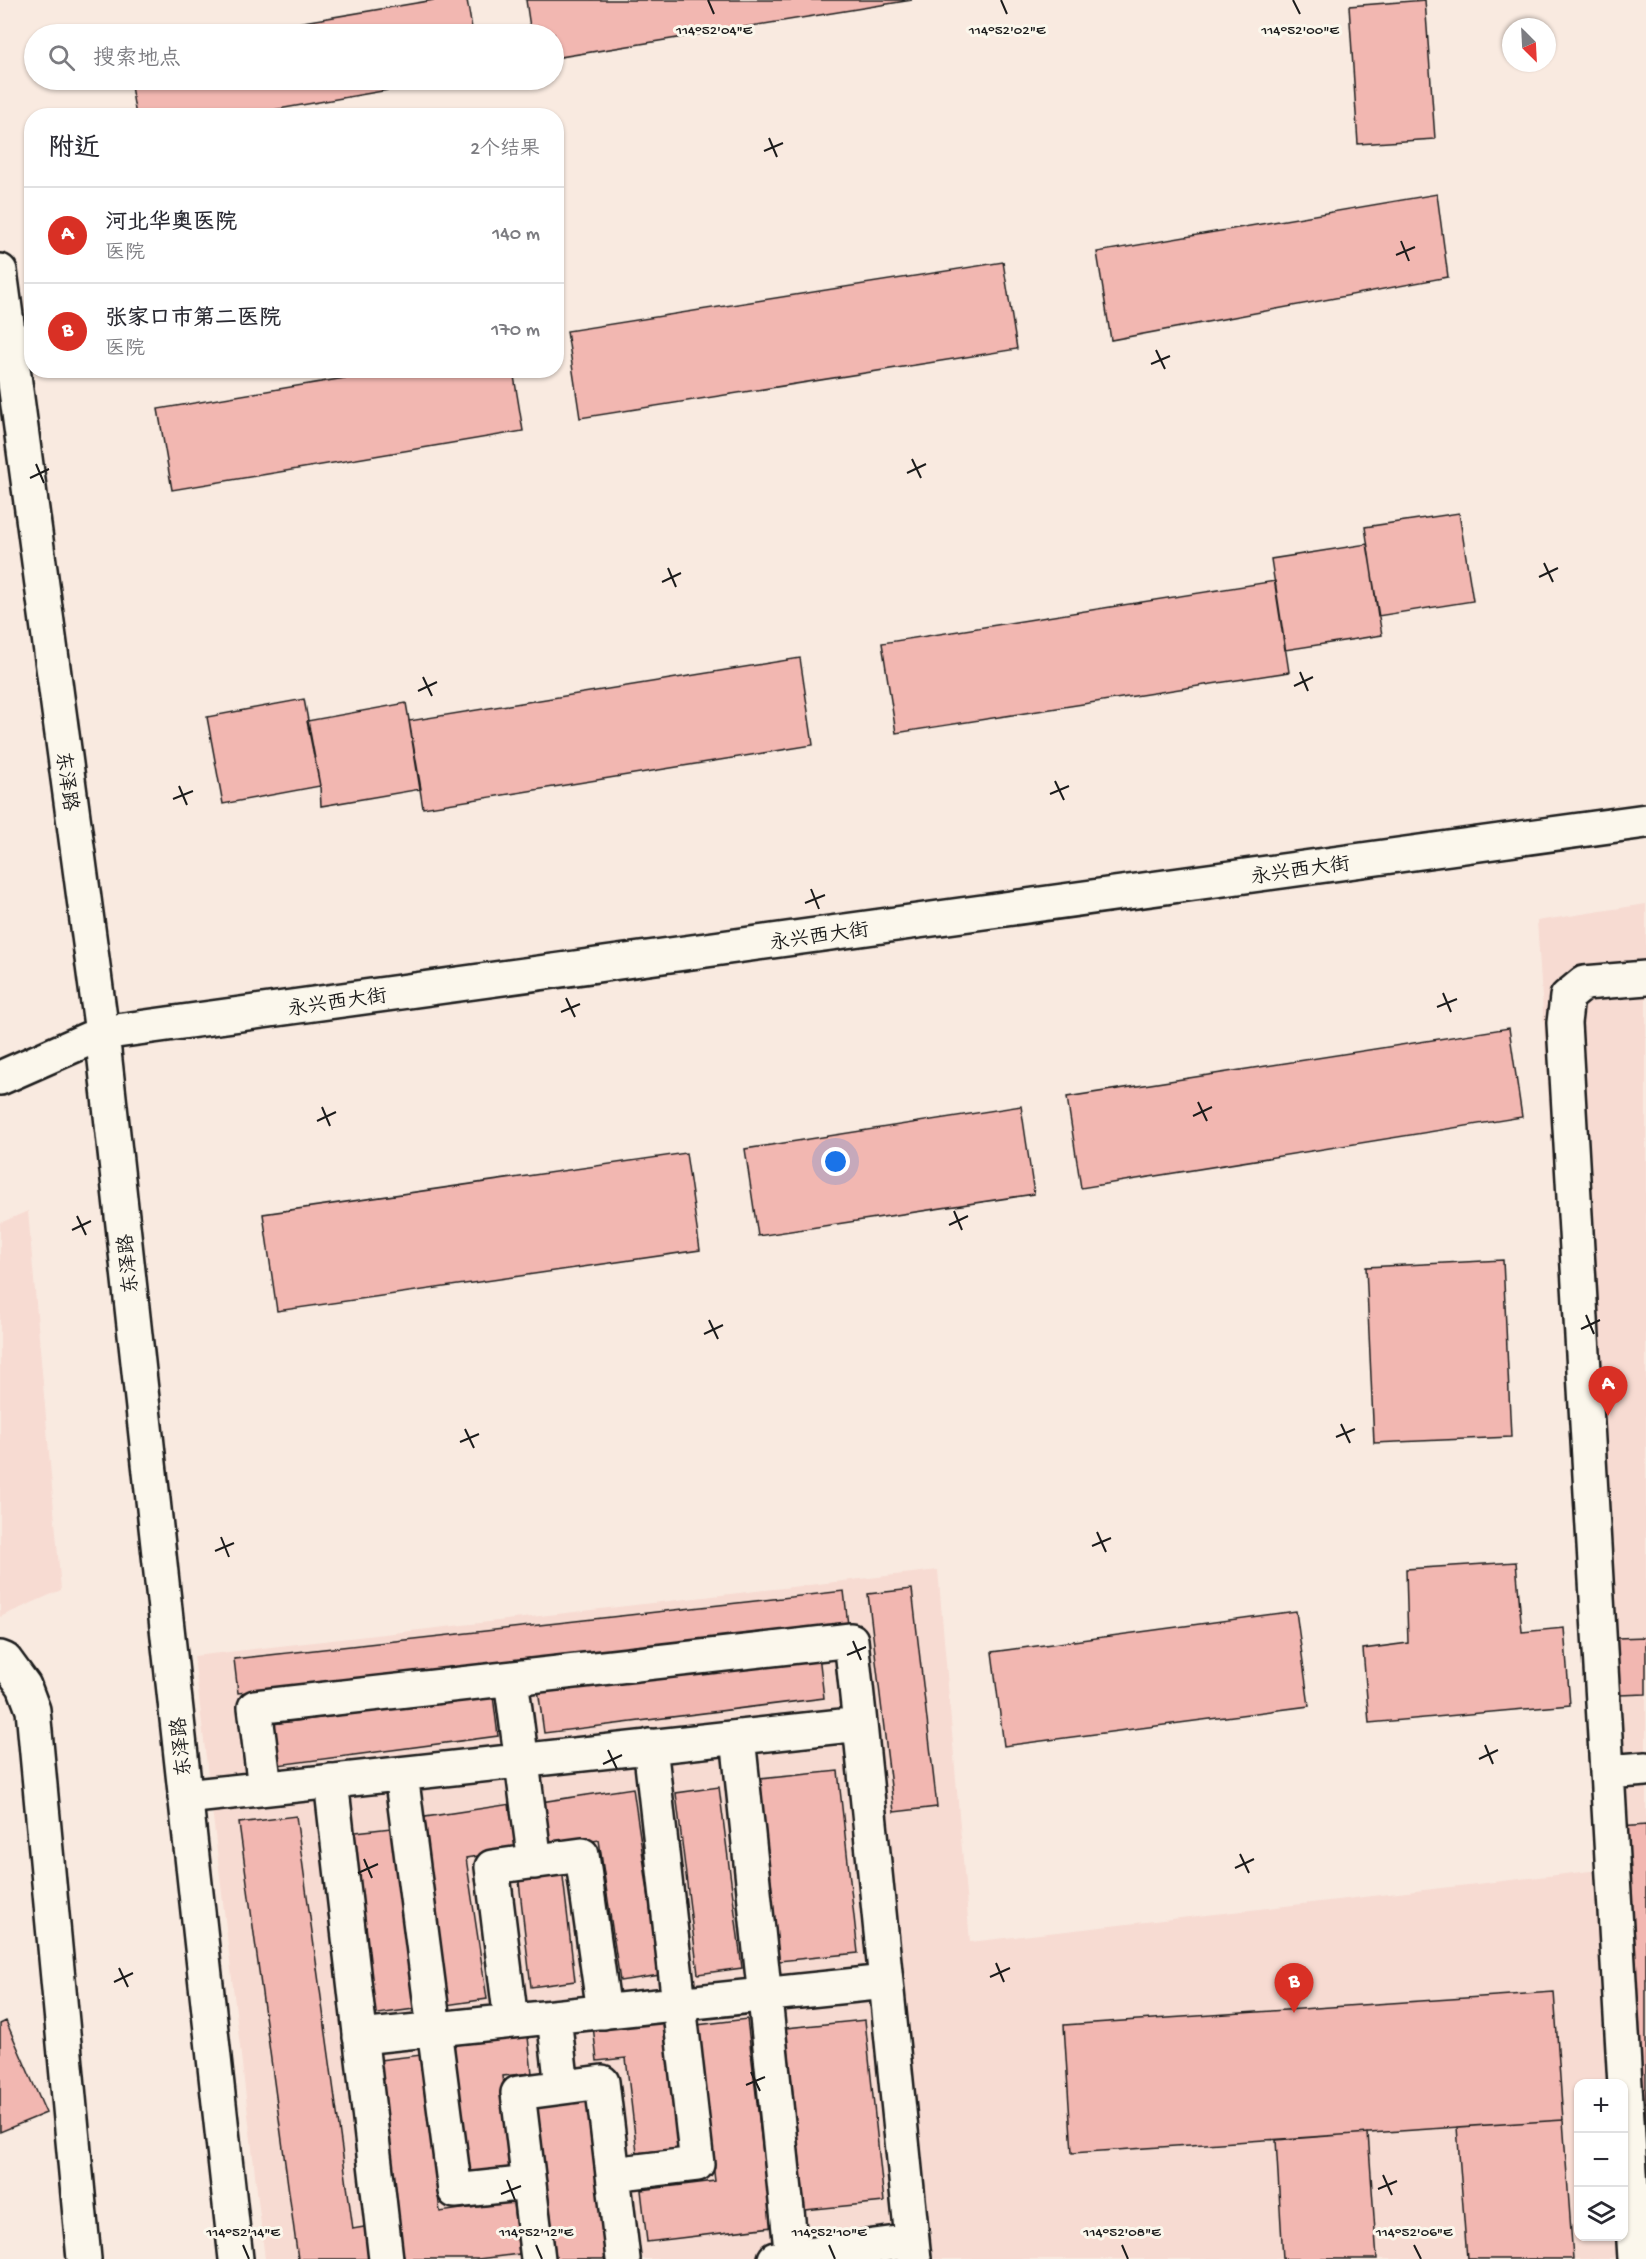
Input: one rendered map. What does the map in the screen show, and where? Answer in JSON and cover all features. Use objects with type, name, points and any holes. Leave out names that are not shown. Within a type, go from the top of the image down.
[{"type":"main road","name":"东泽路","points":[[0,271],[102,1034],[236,2259]]},
{"type":"main road","name":"永兴西大街","points":[[0,1078],[102,1034],[1646,821]]},
{"type":"main road","points":[[1635,2259],[1564,1023],[1567,997],[1584,983],[1646,978]]},
{"type":"main road","points":[[265,1788],[255,1707],[851,1640],[913,2250],[786,2258],[765,1995],[738,1737]]},
{"type":"main road","points":[[0,1658],[5,1660],[24,1686],[33,1710],[84,2259]]},
{"type":"main road","points":[[511,1679],[535,1862]]},
{"type":"main road","points":[[185,1797],[860,1724]]},
{"type":"main road","points":[[613,2174],[697,2164],[650,1746]]},
{"type":"main road","points":[[1607,1772],[1646,1769]]},
{"type":"main road","points":[[400,1774],[455,2191],[529,2183]]},
{"type":"main road","points":[[331,1781],[386,2259]]},
{"type":"main road","points":[[511,2021],[492,1867],[582,1855],[604,2012]]},
{"type":"main road","points":[[360,2037],[886,1982]]},
{"type":"main road","points":[[554,2017],[562,2087]]},
{"type":"main road","points":[[538,2259],[518,2093],[602,2082],[622,2259]]},
{"type":"shaded area","points":[[1646,904],[1646,2259],[265,2259],[194,1656],[938,1570],[970,1942],[1599,1870],[1537,921]]},
{"type":"shaded area","points":[[28,1211],[61,1590],[0,1617],[0,1223]]},
{"type":"building","points":[[434,0],[467,0],[471,24],[292,24]]},
{"type":"building","points":[[526,0],[912,0],[564,56],[564,24],[530,24]]},
{"type":"building","points":[[1425,0],[1435,139],[1358,144],[1349,6]]},
{"type":"building","points":[[132,90],[388,90],[285,108],[135,108]]},
{"type":"building","points":[[1437,194],[1448,277],[1111,340],[1097,252]]},
{"type":"building","points":[[1003,262],[1017,349],[580,418],[567,331]]},
{"type":"building","points":[[345,378],[514,378],[523,431],[172,490],[158,409]]},
{"type":"building","points":[[1459,513],[1473,601],[1378,616],[1365,527]]},
{"type":"building","points":[[1367,544],[1382,635],[1285,650],[1271,559]]},
{"type":"building","points":[[1275,581],[1289,672],[896,733],[882,643]]},
{"type":"building","points":[[800,658],[813,745],[423,808],[409,721]]},
{"type":"building","points":[[304,699],[320,786],[223,804],[207,717]]},
{"type":"building","points":[[406,703],[421,789],[321,806],[320,786],[307,721]]},
{"type":"building","points":[[1509,1028],[1522,1117],[1081,1188],[1067,1097]]},
{"type":"building","points":[[1021,1106],[1034,1194],[758,1236],[745,1149]]},
{"type":"building","points":[[686,1153],[700,1250],[277,1311],[263,1214]]},
{"type":"building","points":[[1503,1260],[1511,1437],[1374,1443],[1366,1267]]},
{"type":"building","points":[[1516,1562],[1522,1632],[1564,1628],[1570,1705],[1369,1723],[1363,1649],[1408,1643],[1406,1569]]},
{"type":"building","points":[[912,1589],[937,1807],[894,1812],[868,1594]]},
{"type":"building","points":[[844,1591],[848,1625],[238,1693],[234,1659]]},
{"type":"building","points":[[1296,1611],[1309,1706],[1004,1746],[992,1652]]},
{"type":"building","points":[[1646,1637],[1646,1694],[1619,1695],[1617,1638]]},
{"type":"building","points":[[819,1655],[824,1698],[544,1733],[538,1689]]},
{"type":"building","points":[[493,1696],[498,1736],[278,1765],[272,1724]]},
{"type":"building","points":[[838,1771],[858,1953],[779,1961],[760,1779]]},
{"type":"building","points":[[719,1787],[742,1968],[698,1974],[676,1793]]},
{"type":"building","points":[[633,1788],[660,1975],[620,1981],[599,1840],[547,1848],[541,1802]]},
{"type":"building","points":[[511,1804],[517,1850],[466,1858],[487,1999],[446,2005],[419,1818]]},
{"type":"building","points":[[296,1816],[353,2229],[370,2226],[374,2259],[298,2259],[239,1823]]},
{"type":"building","points":[[1646,1825],[1646,2259],[1620,1827]]},
{"type":"building","points":[[391,1828],[414,2009],[370,2015],[347,1833]]},
{"type":"building","points":[[562,1868],[575,1981],[531,1987],[518,1873]]},
{"type":"building","points":[[1554,1992],[1563,2120],[1072,2153],[1064,2025]]},
{"type":"building","points":[[668,2018],[682,2148],[637,2153],[626,2058],[597,2061],[593,2026]]},
{"type":"building","points":[[747,2019],[772,2227],[647,2242],[641,2190],[715,2181],[697,2025]]},
{"type":"building","points":[[865,2020],[884,2202],[805,2210],[786,2028]]},
{"type":"building","points":[[6,2021],[46,2113],[0,2132],[0,2024]]},
{"type":"building","points":[[528,2037],[532,2073],[503,2076],[513,2171],[468,2176],[454,2045]]},
{"type":"building","points":[[421,2055],[440,2212],[513,2202],[519,2254],[478,2259],[394,2259],[371,2061]]},
{"type":"building","points":[[587,2098],[606,2259],[556,2259],[537,2104]]},
{"type":"building","points":[[1563,2120],[1573,2259],[1467,2259],[1457,2127]]},
{"type":"building","points":[[1368,2133],[1377,2259],[1283,2259],[1276,2140]]},
{"type":"place","name":"河北华奥医院","points":[[1608,1416]]},
{"type":"place","name":"张家口市第二医院","points":[[1294,2013]]}]
